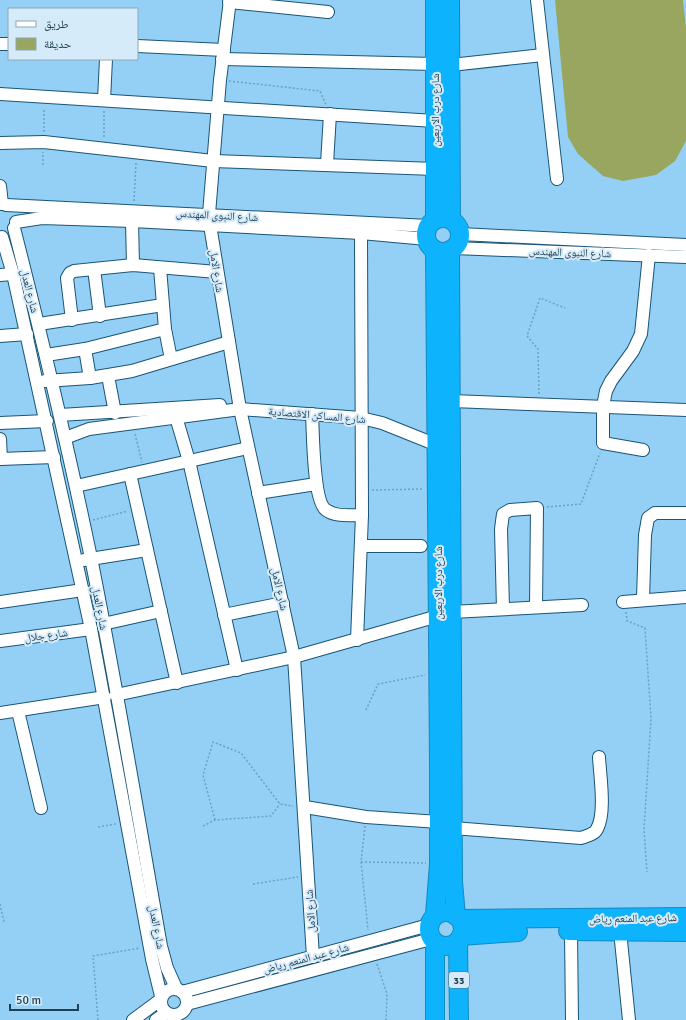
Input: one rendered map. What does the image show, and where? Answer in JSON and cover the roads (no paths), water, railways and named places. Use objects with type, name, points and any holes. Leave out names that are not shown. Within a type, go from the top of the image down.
[{"type":"highway","name":"شارع درب الاربعين","points":[[435,0],[443,65],[443,236],[437,445],[445,614],[439,672],[446,783],[446,825],[459,928]]},
{"type":"highway","name":"شارع درب الاربعين","points":[[445,763],[445,614],[452,401],[443,236],[435,169],[435,121],[450,0]]},
{"type":"highway","name":"شارع درب الاربعين","points":[[432,930],[439,864],[446,825]]},
{"type":"highway","points":[[442,912],[450,912],[459,928],[447,946],[432,930],[442,912]]},
{"type":"highway","name":"شارع عبد المنعم رياض","points":[[459,928],[686,917]]},
{"type":"highway","name":"شارع عبد المنعم رياض","points":[[459,928],[504,932],[686,932]]},
{"type":"highway","name":"33","points":[[459,928],[459,1020]]},
{"type":"highway","name":"33","points":[[432,930],[435,1020]]},
{"type":"street","points":[[537,0],[557,179]]},
{"type":"street","points":[[230,1],[328,12]]},
{"type":"street","name":"شارع الامل","points":[[230,1],[217,107],[210,220],[217,272],[240,409],[294,657],[305,807],[308,876],[317,955],[325,966]]},
{"type":"street","points":[[138,46],[223,54],[443,65],[543,55]]},
{"type":"street","points":[[104,100],[106,60]]},
{"type":"street","points":[[0,94],[435,121]]},
{"type":"street","points":[[327,164],[330,114]]},
{"type":"street","points":[[0,143],[44,142],[213,160],[435,169]]},
{"type":"street","points":[[0,186],[2,204]]},
{"type":"street","name":"شارع النبوى المهندس","points":[[2,204],[133,216],[443,236],[686,258]]},
{"type":"street","name":"شارع العدل","points":[[2,204],[14,212],[15,225],[53,380],[91,558],[103,624],[110,696],[128,823],[150,947],[161,998]]},
{"type":"street","points":[[133,216],[133,265]]},
{"type":"street","name":"شارع النبوى المهندس","points":[[15,225],[42,218],[133,216]]},
{"type":"street","name":"شارع النبوى المهندس","points":[[210,220],[361,233],[686,245]]},
{"type":"street","points":[[1,237],[7,235],[15,225]]},
{"type":"street","points":[[357,640],[362,515],[361,233]]},
{"type":"street","name":"شارع العدل","points":[[1,237],[13,274],[47,421],[91,628],[110,696],[161,946],[167,968],[179,990]]},
{"type":"street","points":[[643,450],[604,443],[603,406],[611,381],[633,351],[641,334],[648,255]]},
{"type":"street","points":[[72,320],[68,275],[74,271],[133,265],[217,272]]},
{"type":"street","points":[[160,268],[165,329],[171,359]]},
{"type":"street","points":[[94,269],[100,316]]},
{"type":"street","points":[[0,275],[13,274]]},
{"type":"street","points":[[39,324],[100,316],[163,305]]},
{"type":"street","points":[[46,355],[85,349],[165,329]]},
{"type":"street","points":[[0,336],[27,334]]},
{"type":"street","points":[[38,382],[108,376],[132,371],[229,342]]},
{"type":"street","points":[[85,349],[90,378]]},
{"type":"street","points":[[108,376],[115,412]]},
{"type":"street","points":[[452,401],[686,410]]},
{"type":"street","name":"شارع المساكن الاقتصادية","points":[[60,416],[219,404],[234,406],[240,409]]},
{"type":"street","name":"شارع المساكن الاقتصادية","points":[[65,438],[89,429],[240,409],[361,418],[389,425],[437,445]]},
{"type":"street","points":[[312,414],[318,500],[326,510],[334,514],[362,515]]},
{"type":"street","points":[[176,417],[189,460],[237,670]]},
{"type":"street","points":[[0,423],[47,421]]},
{"type":"street","points":[[0,439],[0,459],[54,457]]},
{"type":"street","points":[[76,486],[248,448]]},
{"type":"street","points":[[130,474],[177,683]]},
{"type":"street","points":[[258,493],[316,484]]},
{"type":"street","points":[[503,609],[502,519],[506,510],[537,508],[536,607]]},
{"type":"street","points":[[643,599],[645,535],[648,518],[655,514],[686,513]]},
{"type":"street","points":[[361,546],[421,546]]},
{"type":"street","points":[[77,561],[147,550]]},
{"type":"street","points":[[0,602],[83,590]]},
{"type":"street","points":[[623,602],[643,599],[686,597]]},
{"type":"street","points":[[224,616],[283,603]]},
{"type":"street","points":[[0,713],[110,696],[237,670],[294,657],[445,614],[582,604]]},
{"type":"street","points":[[103,624],[161,611]]},
{"type":"street","name":"شارع جلال","points":[[0,641],[91,628]]},
{"type":"street","points":[[18,711],[41,808]]},
{"type":"street","points":[[305,807],[366,817],[581,838],[592,834],[597,830],[601,807],[599,757]]},
{"type":"street","name":"شارع عبد المنعم رياض","points":[[179,990],[297,961],[369,941],[432,930]]},
{"type":"street","name":"شارع عبد المنعم رياض","points":[[186,1012],[300,973],[374,954],[432,930]]},
{"type":"street","points":[[571,931],[572,1020]]},
{"type":"street","points":[[620,931],[629,1020]]},
{"type":"street","points":[[297,961],[300,973]]},
{"type":"street","points":[[133,1020],[161,998],[167,990],[179,990],[186,997],[186,1012],[156,1020]]},
{"type":"street","points":[[161,998],[163,1010],[169,1016]]}]
